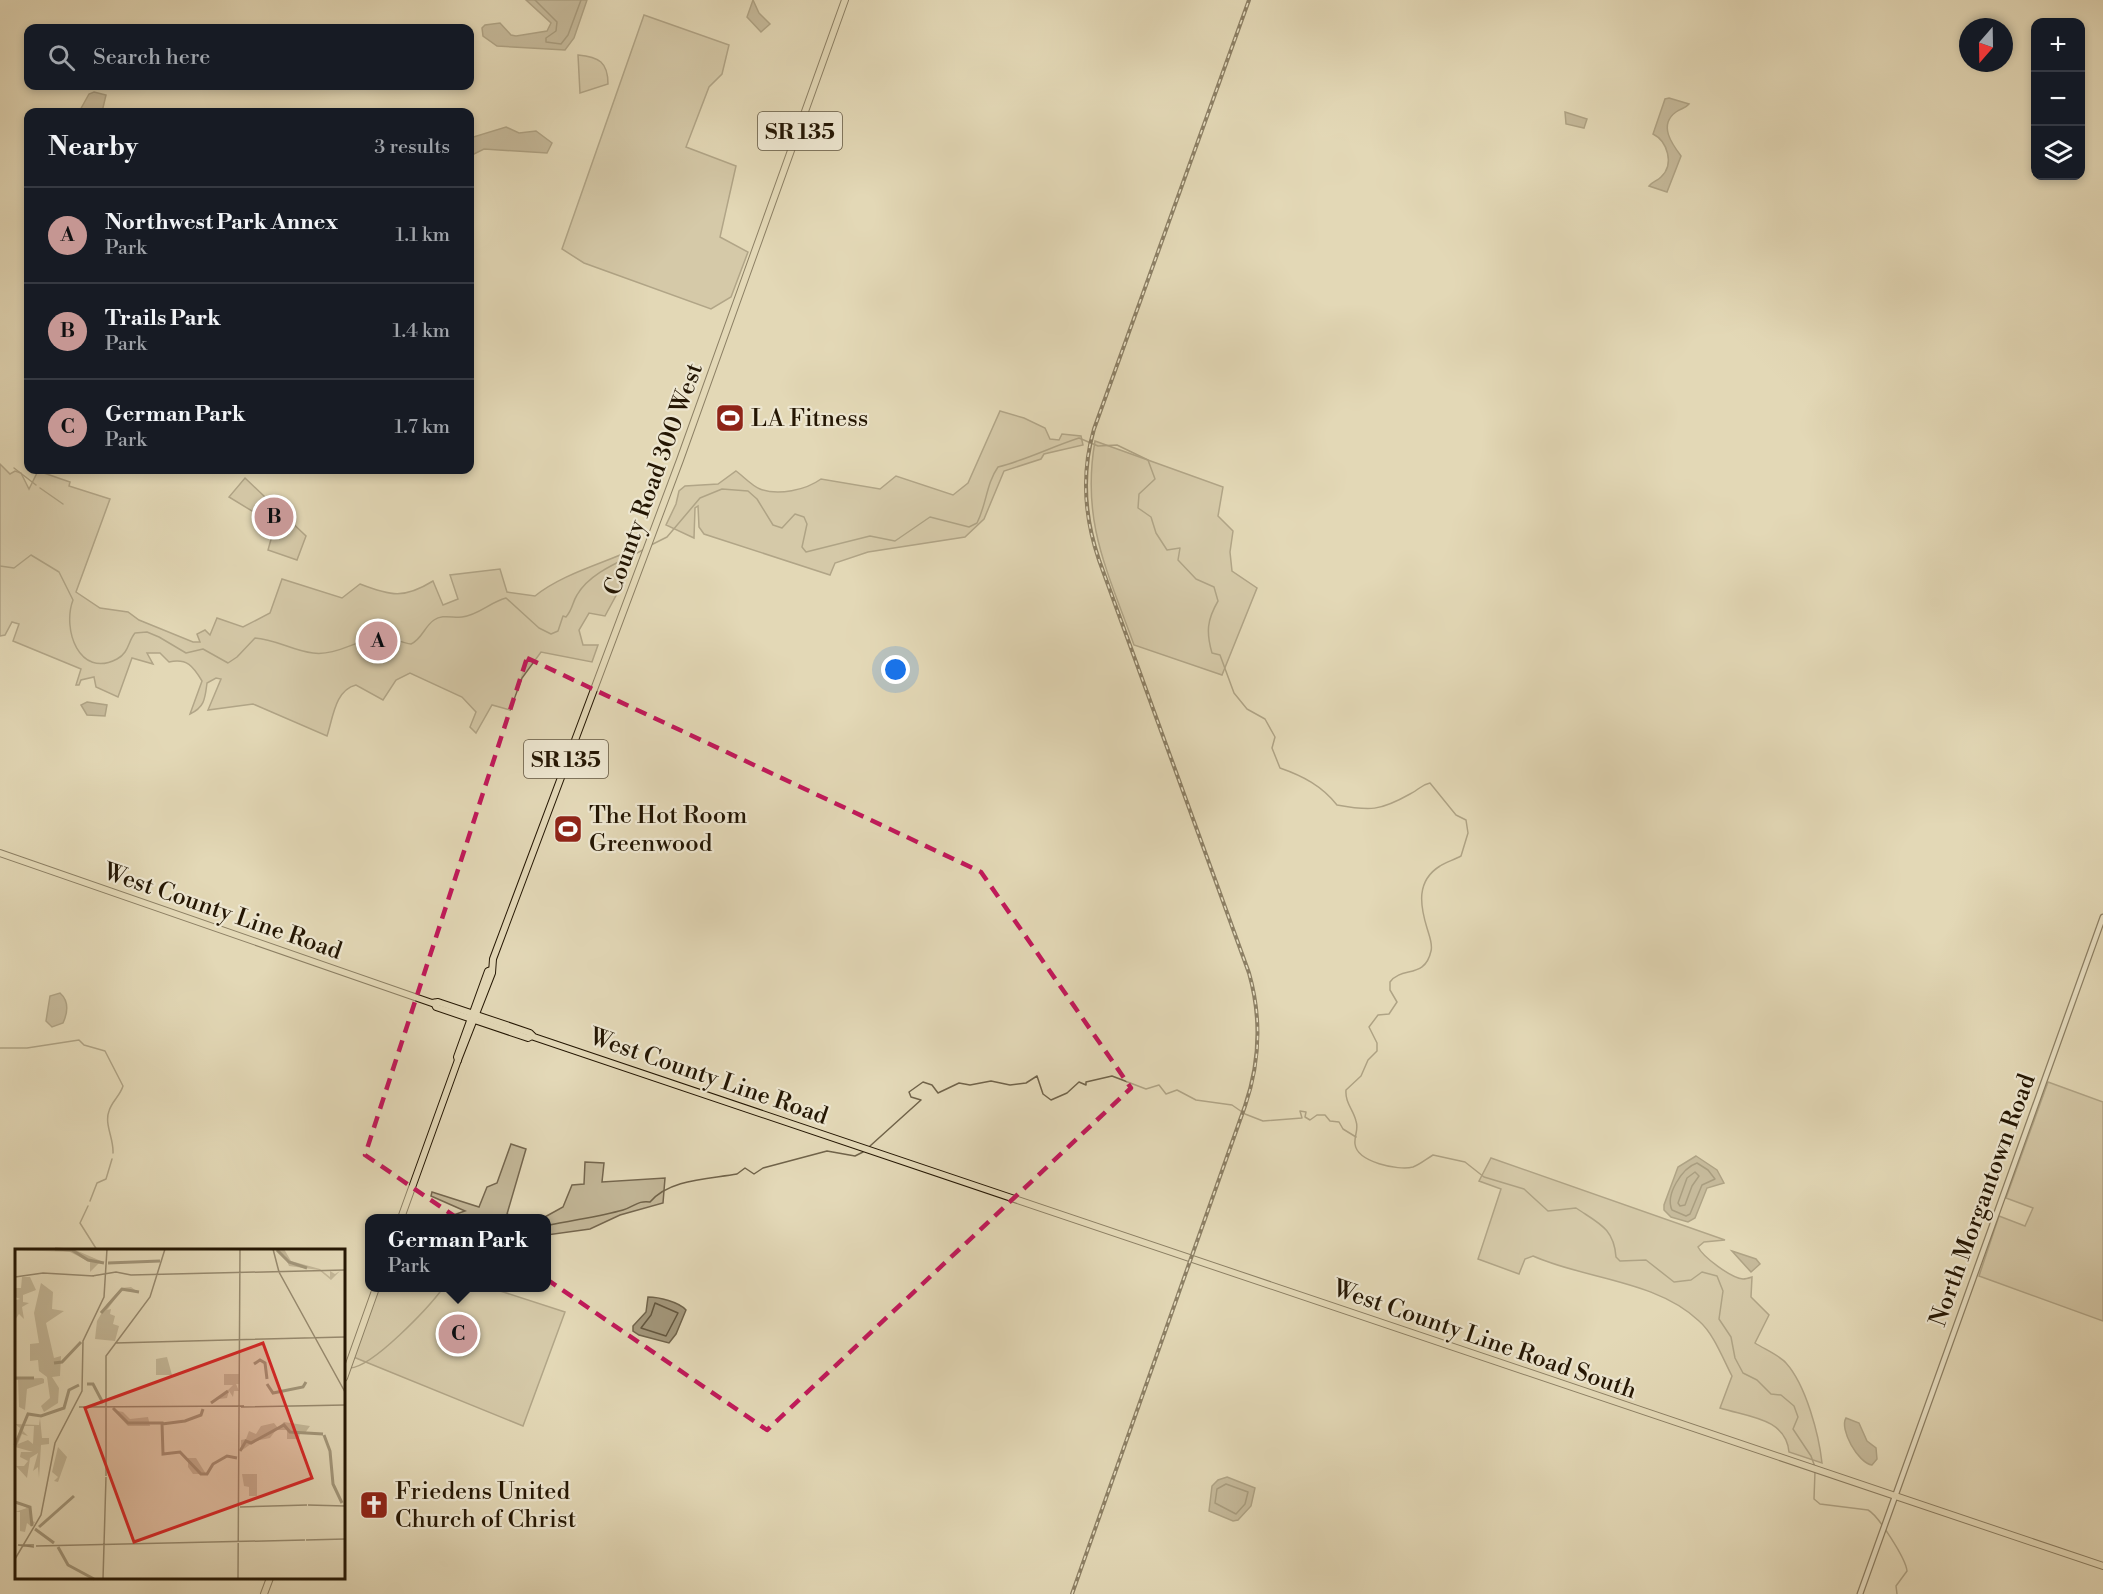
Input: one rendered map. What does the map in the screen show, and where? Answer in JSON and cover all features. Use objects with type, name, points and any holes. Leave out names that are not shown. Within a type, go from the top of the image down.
[{"type":"main road","name":"County Road 300 West","points":[[473,1017],[492,973],[491,970],[556,787],[793,152],[845,0]]},
{"type":"main road","name":"West County Line Road","points":[[0,853],[434,1003],[438,1002],[473,1017],[530,1033],[532,1036],[874,1151]]},
{"type":"main road","name":"North Morgantown Road","points":[[1860,1594],[2103,917]]},
{"type":"main road","name":"SR 135","points":[[403,1214],[473,1017]]},
{"type":"main road","name":"West County Line Road South","points":[[874,1151],[2103,1568]]},
{"type":"main road","points":[[345,1375],[374,1292]]},
{"type":"main road","points":[[264,1594],[270,1579]]},
{"type":"highlighted area","points":[[527,658],[981,872],[1131,1088],[767,1430],[365,1155]]},
{"type":"shaded area","points":[[644,15],[729,45],[722,74],[709,87],[686,147],[736,166],[720,237],[748,252],[731,297],[711,309],[584,263],[562,249]]},
{"type":"shaded area","points":[[578,55],[592,57],[601,62],[606,70],[608,84],[580,93]]},
{"type":"shaded area","points":[[1000,411],[1024,418],[1045,428],[1050,439],[1059,440],[1062,434],[1081,436],[1083,445],[1044,454],[1041,459],[1004,471],[984,519],[965,537],[868,552],[835,563],[830,575],[704,534],[699,527],[698,506],[695,508],[694,538],[666,525],[676,504],[679,491],[685,486],[718,484],[736,471],[757,488],[775,492],[800,489],[821,479],[880,489],[896,476],[953,495],[968,483]]},
{"type":"shaded area","points":[[1095,441],[1223,487],[1218,516],[1233,531],[1230,552],[1232,571],[1257,588],[1222,675],[1134,645],[1106,569],[1094,521],[1091,496]]},
{"type":"shaded area","points":[[0,464],[10,474],[15,471],[21,473],[29,489],[36,474],[47,474],[70,482],[69,486],[110,499],[76,592],[100,608],[128,612],[139,620],[193,642],[200,642],[197,634],[205,630],[210,635],[217,618],[243,627],[270,613],[282,579],[342,598],[360,584],[397,594],[414,591],[433,581],[443,605],[458,599],[450,575],[500,569],[507,592],[535,596],[557,581],[634,549],[626,567],[626,577],[605,616],[589,613],[579,630],[583,645],[598,645],[592,662],[541,652],[522,678],[510,710],[492,705],[476,733],[470,727],[476,712],[462,697],[410,673],[396,680],[383,700],[356,685],[349,688],[339,699],[327,736],[253,704],[208,710],[221,679],[216,678],[207,683],[205,698],[201,705],[190,714],[202,681],[189,664],[180,661],[169,662],[160,653],[147,653],[153,664],[132,658],[118,697],[96,687],[94,677],[81,680],[79,685],[76,685],[81,669],[13,641],[19,624],[12,622],[5,635],[0,636]]},
{"type":"shaded area","points":[[245,478],[306,536],[297,560],[268,550],[275,525],[229,497]]},
{"type":"shaded area","points":[[2048,1082],[2103,1102],[2103,1321],[1979,1276],[1999,1216],[2025,1226],[2033,1208],[2006,1198]]},
{"type":"shaded area","points":[[511,1144],[526,1149],[507,1214],[456,1214],[465,1211],[431,1196],[432,1192],[479,1207],[487,1187],[497,1183]]},
{"type":"shaded area","points":[[1491,1158],[1725,1240],[1704,1242],[1698,1247],[1711,1261],[1732,1275],[1743,1279],[1752,1277],[1751,1297],[1769,1315],[1755,1343],[1783,1360],[1800,1384],[1815,1425],[1822,1463],[1789,1452],[1781,1432],[1764,1421],[1720,1408],[1732,1376],[1718,1347],[1704,1326],[1682,1307],[1641,1288],[1553,1264],[1533,1256],[1525,1259],[1519,1274],[1478,1259],[1501,1189],[1479,1181]]},
{"type":"shaded area","points":[[585,1162],[604,1163],[602,1182],[665,1178],[663,1203],[620,1215],[590,1229],[551,1234],[550,1214],[563,1207],[572,1185],[584,1184]]},
{"type":"shaded area","points":[[375,1292],[503,1292],[565,1312],[523,1426],[351,1356]]},
{"type":"water","points":[[526,0],[587,0],[574,38],[565,50],[497,46],[483,36],[482,28],[485,25],[500,23],[511,35],[516,36],[547,31],[551,23]]},
{"type":"water","points":[[753,0],[759,13],[770,24],[761,32],[747,17]]},
{"type":"water","points":[[94,92],[106,95],[103,108],[81,108],[89,94]]},
{"type":"water","points":[[1665,99],[1689,104],[1676,112],[1668,123],[1668,134],[1681,156],[1667,192],[1649,186],[1661,177],[1668,166],[1665,147],[1653,134]]},
{"type":"water","points":[[1565,112],[1587,119],[1584,128],[1566,124]]},
{"type":"water","points":[[506,127],[519,133],[536,131],[552,143],[547,153],[484,149],[474,154],[474,137]]},
{"type":"water","points":[[87,702],[107,705],[105,716],[87,715],[81,705]]},
{"type":"water","points":[[60,993],[66,1003],[66,1015],[63,1023],[52,1027],[46,1021],[50,996]]},
{"type":"water","points":[[1696,1156],[1717,1170],[1724,1183],[1707,1188],[1695,1218],[1688,1222],[1671,1217],[1664,1210],[1664,1205],[1678,1167]]},
{"type":"water","points":[[1732,1251],[1756,1259],[1760,1264],[1751,1272]]},
{"type":"water","points":[[648,1297],[668,1300],[686,1310],[676,1334],[669,1343],[639,1335],[633,1331],[633,1326],[646,1312]]},
{"type":"water","points":[[1846,1418],[1859,1423],[1867,1441],[1876,1448],[1877,1459],[1872,1465],[1861,1458],[1851,1445],[1845,1430]]},
{"type":"water","points":[[1227,1477],[1255,1488],[1251,1506],[1238,1520],[1233,1521],[1209,1511],[1212,1486],[1218,1480]]},
{"type":"waterway","points":[[651,545],[667,537],[700,498],[722,489],[748,491],[757,499],[773,525],[782,528],[795,514],[804,517],[807,524],[802,547],[806,552],[870,536],[895,541],[930,517],[969,527],[977,523],[991,480],[998,467],[1079,438],[1098,446],[1117,445],[1148,460],[1155,479],[1139,494],[1138,508],[1151,517],[1156,533],[1167,550],[1180,548],[1178,560],[1196,579],[1214,587],[1218,601],[1209,626],[1212,653],[1220,655],[1234,693],[1247,709],[1265,719],[1275,737],[1272,748],[1280,768],[1312,782],[1337,805],[1367,809],[1391,804],[1430,783],[1456,815],[1466,820],[1468,833],[1461,856],[1432,872],[1423,886],[1423,911],[1432,945],[1428,960],[1419,969],[1401,974],[1390,982],[1390,990],[1397,1002],[1389,1014],[1378,1015],[1369,1027],[1377,1043],[1377,1051],[1368,1060],[1361,1076],[1346,1090],[1347,1099],[1357,1124],[1355,1141],[1357,1150],[1363,1156],[1379,1164],[1398,1168],[1413,1167],[1433,1155],[1465,1162],[1484,1177],[1524,1189],[1548,1211],[1576,1208],[1598,1222],[1612,1239],[1616,1257],[1620,1261],[1646,1260],[1674,1282],[1691,1280],[1702,1272],[1717,1276],[1723,1291],[1719,1319],[1731,1337],[1735,1358],[1743,1373],[1757,1380],[1771,1394],[1781,1395],[1794,1406],[1798,1417],[1793,1429],[1811,1456],[1815,1467]]},
{"type":"waterway","points":[[14,468],[36,485]]},
{"type":"waterway","points":[[40,488],[63,504]]},
{"type":"waterway","points":[[0,566],[14,568],[31,555],[59,572],[73,600],[70,612],[72,637],[83,657],[93,662],[104,663],[117,659],[124,654],[135,633],[147,632],[186,653],[203,649],[228,663],[255,638],[270,640],[313,653],[329,652],[376,638],[390,638],[411,644],[437,618],[468,616],[506,598],[539,628],[551,634],[558,631],[563,616],[566,617],[577,595],[590,580],[607,568],[645,549]]},
{"type":"waterway","points":[[0,1048],[27,1048],[79,1040],[84,1045],[105,1051],[123,1086],[110,1107],[108,1116],[113,1153]]},
{"type":"waterway","points":[[870,1146],[921,1100],[911,1097],[909,1092],[923,1082],[932,1085],[938,1093],[959,1083],[970,1085],[991,1081],[1010,1085],[1026,1083],[1037,1076],[1043,1094],[1051,1100],[1067,1093],[1079,1082],[1086,1085],[1086,1082],[1112,1076],[1146,1089],[1159,1085],[1166,1094],[1177,1090],[1196,1100],[1232,1105],[1245,1114],[1263,1121],[1302,1118],[1300,1111],[1306,1112],[1305,1117],[1310,1120],[1317,1115],[1325,1115],[1330,1121],[1339,1122],[1343,1129],[1356,1137]]},
{"type":"waterway","points":[[551,1225],[623,1210],[639,1203],[650,1202],[658,1194],[678,1184],[737,1174],[745,1168],[754,1174],[763,1168],[827,1151],[855,1156],[863,1152]]},
{"type":"waterway","points":[[90,1201],[97,1183],[106,1179],[112,1159]]},
{"type":"waterway","points":[[88,1206],[80,1223],[96,1249]]},
{"type":"waterway","points":[[350,1368],[360,1365],[386,1347],[440,1292]]},
{"type":"waterway","points":[[1815,1471],[1814,1499],[1820,1504],[1868,1510],[1891,1538],[1907,1571],[1896,1586],[1897,1594]]},
{"type":"railway","points":[[1072,1594],[1245,1106],[1254,1073],[1258,1040],[1256,1007],[1249,973],[1099,560],[1090,527],[1086,495],[1087,462],[1094,429],[1249,0]]},
{"type":"place","name":"LA Fitness","points":[[730,418]]},
{"type":"place","name":"Trails Park","points":[[274,517]]},
{"type":"place","name":"Northwest Park Annex","points":[[378,641]]},
{"type":"place","name":"The Hot Room Greenwood","points":[[568,829]]},
{"type":"place","name":"German Park","points":[[458,1334]]},
{"type":"place","name":"Friedens United Church of Christ","points":[[374,1505]]}]
